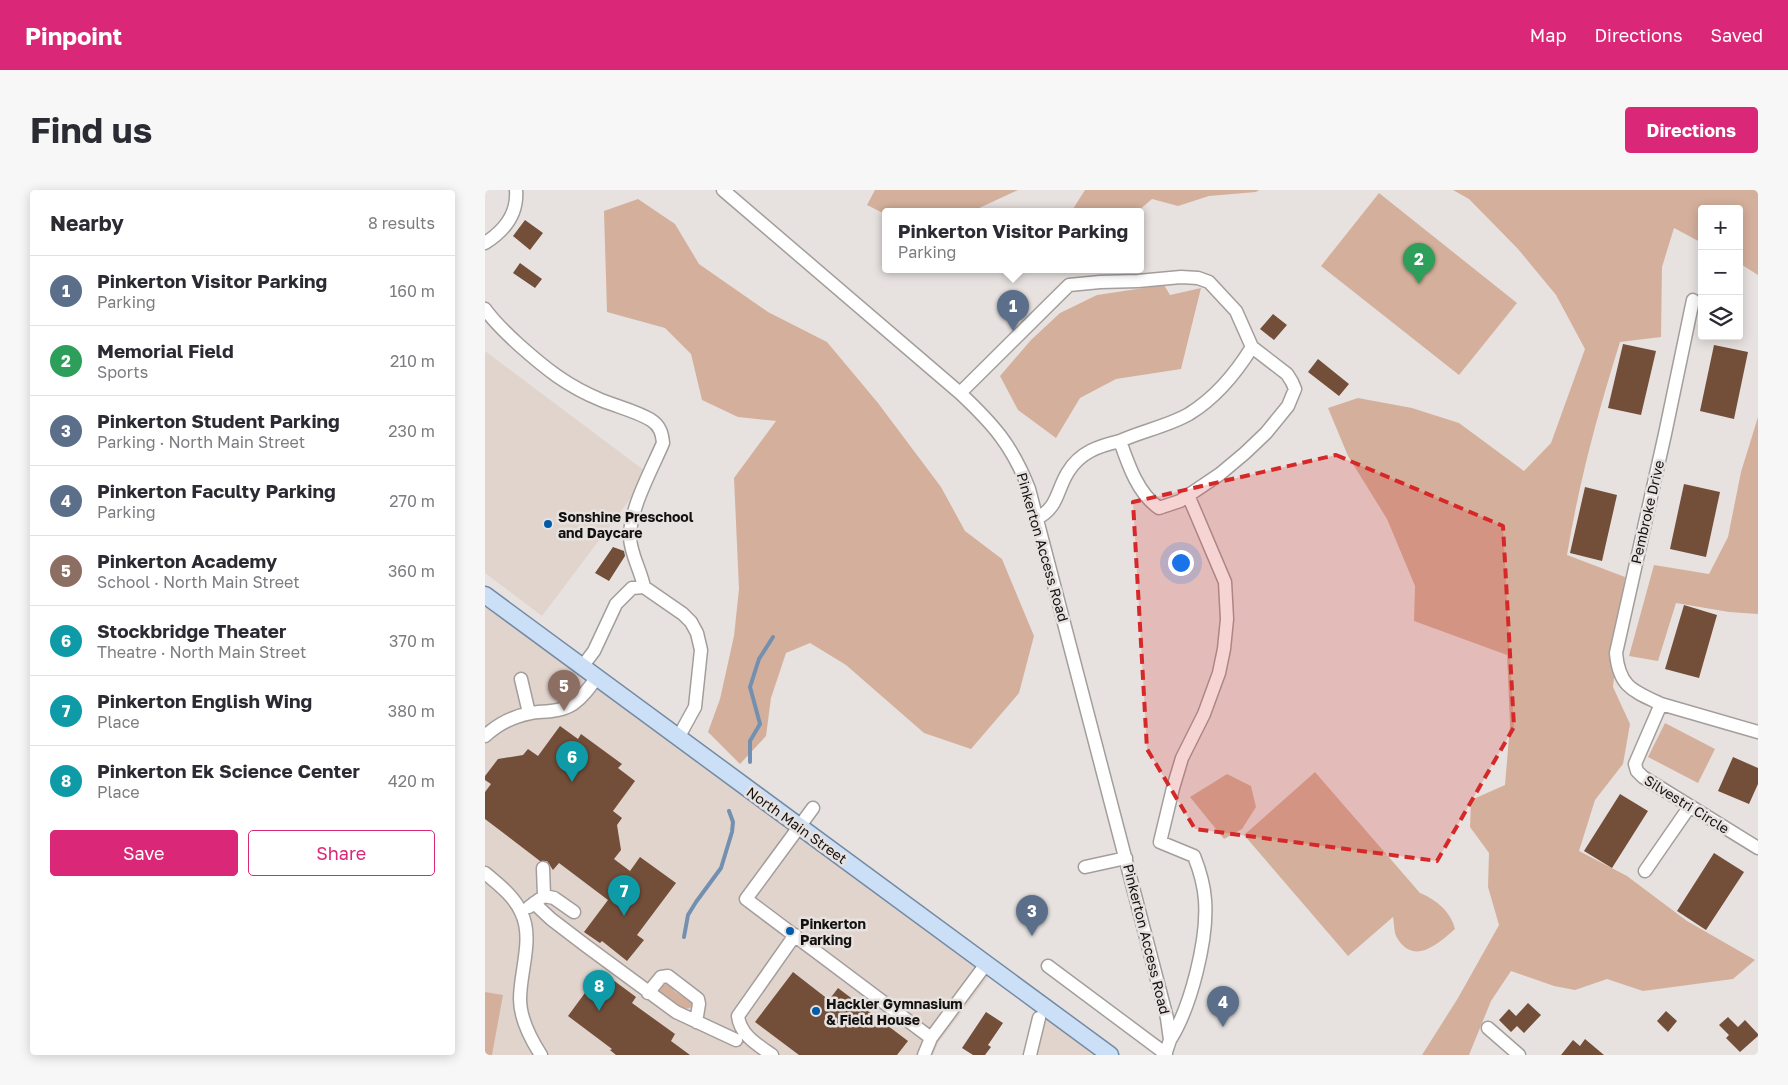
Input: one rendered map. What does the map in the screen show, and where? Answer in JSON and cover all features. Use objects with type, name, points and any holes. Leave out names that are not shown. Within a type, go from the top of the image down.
[{"type":"main road","name":"North Main Street","points":[[485,595],[1110,1055]]},
{"type":"street","points":[[485,243],[494,238],[511,219],[517,199],[516,190]]},
{"type":"street","name":"Pinkerton Access Road","points":[[723,190],[960,393],[989,420],[1005,440],[1020,465],[1029,489],[1167,1018],[1170,1040],[1166,1054]]},
{"type":"street","points":[[960,393],[1069,285],[1181,278],[1198,278],[1209,282],[1236,311],[1252,347],[1287,374],[1295,389],[1288,406],[1266,433],[1245,453],[1220,474],[1180,501],[1168,506],[1159,508],[1147,497],[1134,476],[1120,441]]},
{"type":"street","name":"Pembroke Drive","points":[[1661,704],[1632,690],[1620,673],[1615,653],[1665,434],[1693,300]]},
{"type":"street","points":[[485,309],[495,322],[553,375],[593,397],[639,414],[659,427],[663,435],[663,442],[631,520],[630,539],[632,551],[642,576],[644,587]]},
{"type":"street","points":[[1036,518],[1045,514],[1055,502],[1067,473],[1074,463],[1093,449],[1120,441],[1188,414],[1223,386],[1241,366],[1252,347]]},
{"type":"street","points":[[1170,1040],[1182,1016],[1192,988],[1206,916],[1203,886],[1194,856],[1160,842],[1182,758],[1204,714],[1219,673],[1227,619],[1225,582],[1188,495]]},
{"type":"street","points":[[582,667],[594,651],[616,604],[632,588],[644,587],[683,614],[697,633],[701,650],[695,707],[678,738]]},
{"type":"street","points":[[485,736],[499,725],[529,713],[560,709],[571,705],[582,697],[597,677]]},
{"type":"street","points":[[521,679],[529,713]]},
{"type":"street","points":[[1661,704],[1758,732]]},
{"type":"street","name":"Silvestri Circle","points":[[1661,704],[1637,759],[1635,767],[1637,770],[1643,777],[1758,848]]},
{"type":"street","points":[[1645,872],[1690,806]]},
{"type":"street","points":[[813,808],[746,899],[931,1038]]},
{"type":"street","points":[[1085,867],[1126,858]]},
{"type":"street","points":[[543,868],[539,900],[557,924],[676,1012],[736,1040]]},
{"type":"street","points":[[485,873],[511,897],[522,912],[526,940],[520,998],[521,1010],[529,1034],[541,1055]]},
{"type":"street","points":[[522,912],[539,900],[553,898],[574,912]]},
{"type":"street","points":[[772,1055],[746,1034],[738,1016],[795,935]]},
{"type":"street","points":[[924,1055],[931,1038],[986,964]]},
{"type":"street","points":[[1049,966],[1166,1054]]},
{"type":"street","points":[[648,993],[661,977],[668,976],[698,999],[696,1022]]},
{"type":"street","points":[[1034,1054],[1039,1018]]},
{"type":"street","points":[[1488,1028],[1519,1055]]},
{"type":"highlighted area","points":[[1336,455],[1503,526],[1514,727],[1437,861],[1195,829],[1147,749],[1133,502]]},
{"type":"shaded area","points":[[875,190],[1018,190],[979,208],[882,208],[882,212],[867,205]]},
{"type":"shaded area","points":[[1085,190],[1259,190],[1256,192],[1209,196],[1178,206],[1152,199],[1142,208],[1074,208]]},
{"type":"shaded area","points":[[1453,190],[1758,190],[1758,275],[1743,266],[1743,205],[1698,205],[1698,241],[1674,228],[1662,267],[1661,337],[1620,342],[1590,447],[1567,555],[1625,577],[1613,687],[1630,724],[1623,764],[1595,800],[1579,851],[1627,876],[1687,921],[1755,960],[1733,979],[1643,991],[1607,979],[1575,990],[1554,986],[1511,971],[1491,1001],[1469,1055],[1422,1055],[1458,998],[1499,925],[1488,887],[1489,853],[1470,827],[1471,800],[1505,785],[1510,725],[1507,655],[1414,621],[1415,586],[1387,519],[1348,456],[1328,408],[1358,398],[1412,408],[1459,423],[1524,471],[1551,443],[1585,349],[1556,295],[1518,249],[1469,199]]},
{"type":"shaded area","points":[[1379,193],[1517,303],[1459,375],[1321,266]]},
{"type":"shaded area","points":[[638,199],[675,224],[699,264],[768,312],[827,342],[878,403],[941,487],[965,531],[1002,559],[1034,636],[1019,693],[971,749],[924,733],[846,665],[810,643],[786,653],[771,698],[766,736],[740,764],[708,732],[720,699],[734,636],[739,589],[734,478],[776,421],[738,417],[702,400],[691,354],[665,328],[607,312],[604,211]]},
{"type":"shaded area","points":[[1164,285],[1170,295],[1201,288],[1181,369],[1116,379],[1080,398],[1056,438],[1018,410],[1000,376],[1031,340],[1060,313],[1097,295]]},
{"type":"shaded area","name":"Sonshine Preschool and Daycare","points":[[485,351],[649,474],[542,616],[485,573]]},
{"type":"shaded area","points":[[1758,417],[1758,614],[1729,612],[1676,603],[1658,661],[1629,656],[1654,565],[1709,574],[1728,537],[1741,472]]},
{"type":"shaded area","points":[[485,595],[994,970],[939,1042],[933,1055],[485,1055]]},
{"type":"shaded area","points":[[1665,723],[1715,749],[1698,783],[1648,757]]},
{"type":"shaded area","points":[[1315,772],[1420,893],[1432,899],[1447,912],[1455,929],[1441,941],[1425,950],[1410,950],[1396,936],[1393,917],[1348,956],[1244,835]]},
{"type":"shaded area","points":[[1227,774],[1251,786],[1256,807],[1242,829],[1224,839],[1190,797]]},
{"type":"shaded area","points":[[665,982],[674,991],[692,1002],[693,1006],[684,1009],[670,1002],[657,992]]},
{"type":"shaded area","points":[[485,992],[503,995],[492,1055],[485,1055]]},
{"type":"shaded area","points":[[1037,1002],[1110,1055],[1023,1055]]},
{"type":"building","points":[[525,220],[543,233],[530,250],[513,236]]},
{"type":"building","points":[[520,263],[542,279],[535,288],[513,273]]},
{"type":"building","points":[[1273,314],[1287,325],[1274,340],[1260,329]]},
{"type":"building","points":[[1623,344],[1656,351],[1641,415],[1608,408]]},
{"type":"building","points":[[1714,345],[1748,352],[1734,419],[1700,411]]},
{"type":"building","points":[[1318,359],[1349,384],[1339,396],[1308,372]]},
{"type":"building","points":[[1684,484],[1720,492],[1706,557],[1670,549]]},
{"type":"building","points":[[1585,487],[1617,495],[1602,561],[1570,553]]},
{"type":"building","points":[[613,547],[624,551],[625,556],[609,581],[595,573]]},
{"type":"building","points":[[1684,605],[1717,615],[1699,678],[1665,669]]},
{"type":"building","points":[[560,726],[578,739],[581,734],[622,764],[618,768],[635,781],[613,811],[622,818],[617,825],[621,850],[614,859],[630,871],[640,857],[676,883],[637,935],[644,940],[627,961],[602,941],[600,943],[584,932],[608,900],[559,863],[553,870],[547,861],[540,861],[485,819],[485,792],[491,784],[485,780],[485,776],[498,759],[523,755],[528,749],[538,756]]},
{"type":"building","points":[[1733,757],[1758,768],[1758,784],[1749,804],[1718,791]]},
{"type":"building","points":[[1620,794],[1648,811],[1612,868],[1584,851]]},
{"type":"building","points":[[1714,853],[1744,872],[1706,930],[1677,911]]},
{"type":"building","points":[[601,971],[636,997],[632,1003],[675,1034],[671,1041],[690,1055],[616,1055],[610,1050],[612,1049],[568,1016]]},
{"type":"building","name":"Hackler Gymnasium & Field House","points":[[793,972],[829,1000],[838,988],[908,1041],[897,1055],[799,1055],[755,1022]]},
{"type":"building","points":[[1528,1003],[1541,1015],[1524,1033],[1517,1026],[1511,1032],[1499,1020],[1509,1009],[1516,1016]]},
{"type":"building","points":[[1666,1011],[1677,1021],[1668,1032],[1657,1021]]},
{"type":"building","points":[[986,1012],[1003,1023],[988,1045],[991,1047],[985,1055],[973,1055],[962,1048]]},
{"type":"building","points":[[1728,1017],[1738,1027],[1745,1020],[1758,1034],[1740,1052],[1726,1038],[1729,1035],[1719,1025]]},
{"type":"building","points":[[1585,1039],[1604,1055],[1561,1055],[1573,1040],[1580,1046]]},
{"type":"waterway","points":[[750,762],[750,741],[760,724],[750,687],[759,659],[773,637]]},
{"type":"waterway","points":[[684,937],[688,915],[721,868],[732,832],[733,822],[729,811]]},
{"type":"place","name":"Memorial Field","points":[[1419,284]]},
{"type":"place","name":"Pinkerton Visitor Parking","points":[[1013,331]]},
{"type":"place","name":"Sonshine Preschool and Daycare","points":[[548,524]]},
{"type":"place","name":"Pinkerton Academy","points":[[564,711]]},
{"type":"place","name":"Stockbridge Theater","points":[[572,782]]},
{"type":"place","name":"Pinkerton English Wing","points":[[624,916]]},
{"type":"place","name":"Pinkerton Parking","points":[[790,931]]},
{"type":"place","name":"Pinkerton Student Parking","points":[[1032,936]]},
{"type":"place","name":"Pinkerton Ek Science Center","points":[[599,1011]]},
{"type":"place","name":"Hackler Gymnasium & Field House","points":[[816,1011]]},
{"type":"place","name":"Pinkerton Faculty Parking","points":[[1223,1027]]}]
